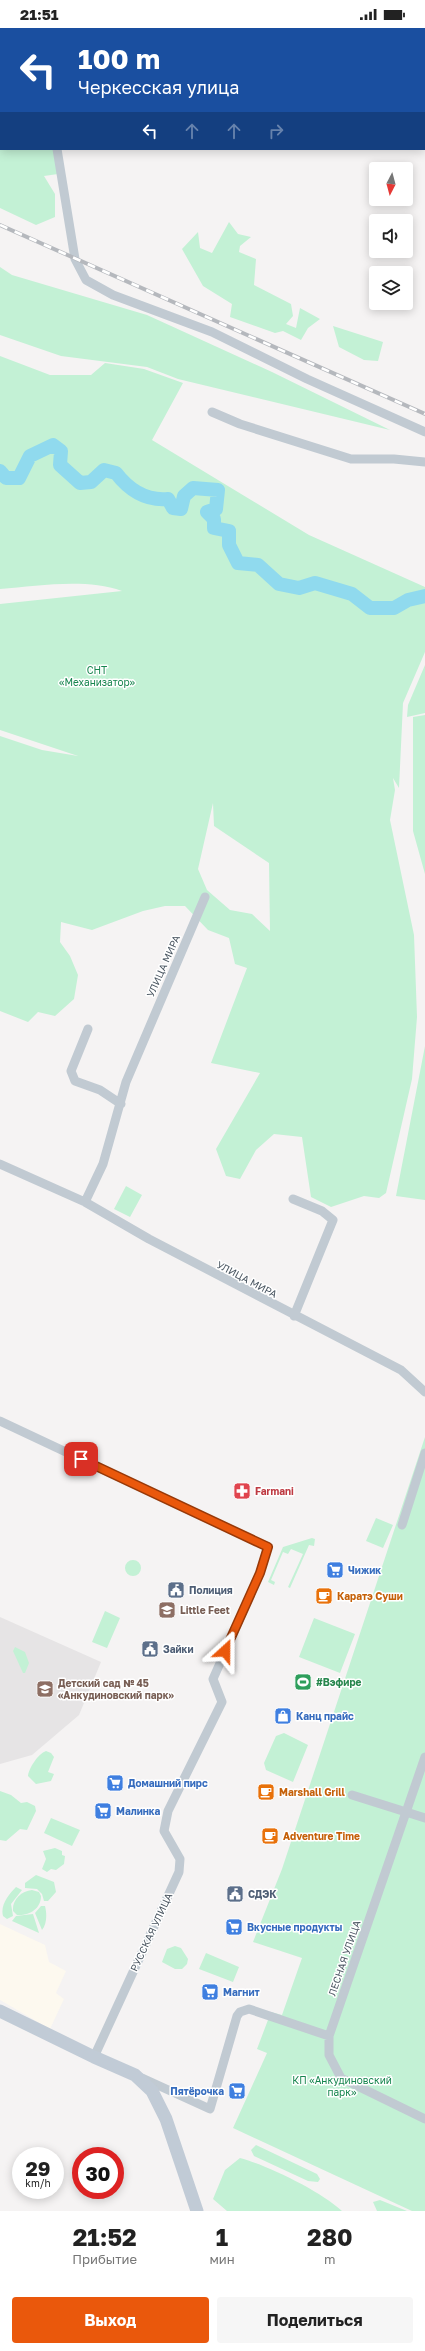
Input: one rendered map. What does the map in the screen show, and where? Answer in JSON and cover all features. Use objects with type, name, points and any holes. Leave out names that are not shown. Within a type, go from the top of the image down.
[{"type":"street","points":[[57,150],[75,258],[86,280],[113,295],[212,332],[307,379],[425,432]]},
{"type":"street","points":[[212,412],[240,424],[351,459],[394,459],[425,462]]},
{"type":"street","name":"УЛИЦА МИРА","points":[[85,1202],[103,1164],[126,1082],[205,897]]},
{"type":"street","points":[[88,1030],[71,1071],[72,1076],[76,1081],[100,1090],[120,1104]]},
{"type":"street","name":"УЛИЦА МИРА","points":[[0,1164],[85,1202],[149,1239],[294,1316],[401,1370],[425,1392]]},
{"type":"street","points":[[293,1199],[322,1211],[333,1220],[294,1316]]},
{"type":"street","name":"РУССКАЯ УЛИЦА","points":[[0,1421],[268,1547],[260,1573],[213,1679],[222,1702],[168,1811],[164,1832],[180,1858],[179,1872],[94,2057]]},
{"type":"street","points":[[402,1525],[425,1453]]},
{"type":"street","name":"ЛЕСНАЯ УЛИЦА","points":[[425,1757],[329,2036],[329,2055],[341,2078],[425,2119]]},
{"type":"street","points":[[352,1795],[425,1818]]},
{"type":"street","points":[[0,2011],[94,2057],[210,2109],[237,2016],[240,2012],[248,2009],[329,2036]]},
{"type":"street","points":[[136,2075],[152,2091],[166,2119],[197,2211]]},
{"type":"shaded area","name":"Детский сад № 45 «Анкудиновский парк»","points":[[0,1617],[101,1662],[79,1715],[32,1755],[0,1764]]},
{"type":"shaded area","points":[[0,1924],[45,1945],[49,1962],[66,1971],[56,1993],[64,1999],[50,2029],[0,2000]]},
{"type":"green space","points":[[0,150],[53,150],[58,174],[44,176],[55,194],[55,217],[36,225],[0,208]]},
{"type":"green space","points":[[229,222],[238,234],[251,237],[240,246],[239,252],[256,259],[254,285],[291,304],[293,316],[286,324],[296,328],[300,308],[320,319],[308,328],[301,340],[283,331],[275,333],[230,317],[232,304],[203,286],[182,249],[198,232],[200,248],[212,253]]},
{"type":"green space","points":[[0,267],[12,275],[147,315],[272,372],[390,430],[178,379],[147,367],[61,356],[0,335]]},
{"type":"green space","points":[[333,326],[383,342],[378,361],[364,360],[339,347]]},
{"type":"green space","points":[[0,356],[50,375],[91,375],[105,363],[144,369],[183,383],[152,440],[309,535],[425,587],[425,594],[406,597],[393,605],[371,605],[352,592],[315,581],[298,585],[280,581],[270,571],[258,563],[240,561],[231,545],[231,530],[217,526],[216,519],[212,514],[218,509],[219,487],[192,486],[181,494],[180,506],[174,506],[169,497],[154,496],[140,491],[122,477],[117,471],[102,468],[90,479],[81,480],[63,464],[64,450],[53,443],[28,454],[18,475],[7,476],[0,468]]},
{"type":"green space","name":"СНТ «Механизатор»","points":[[53,448],[59,453],[58,466],[79,484],[92,485],[105,473],[115,475],[125,486],[138,495],[159,502],[167,502],[171,509],[183,510],[187,497],[194,492],[215,493],[214,507],[204,512],[212,520],[213,530],[227,533],[226,547],[236,564],[258,567],[277,585],[298,590],[315,585],[350,596],[370,610],[394,610],[410,602],[425,599],[425,652],[403,703],[399,788],[393,778],[395,790],[390,820],[414,935],[417,1017],[412,1079],[386,1193],[379,1198],[364,1196],[331,1207],[311,1197],[302,1137],[274,1134],[256,1150],[240,1179],[226,1176],[216,1149],[260,1073],[211,1063],[247,968],[235,964],[229,938],[208,930],[185,906],[165,906],[143,911],[92,930],[61,922],[60,942],[70,956],[78,975],[74,999],[55,1016],[38,1012],[28,1022],[0,1011],[0,736],[42,750],[78,756],[0,730],[0,604],[122,591],[108,587],[77,584],[0,589],[0,476],[3,480],[21,481],[27,468],[33,460]],"holes":[[[213,803],[214,826],[269,863],[270,931],[252,914],[230,910],[207,890],[198,869]]]},
{"type":"green space","points":[[425,665],[425,713],[407,717],[408,705]]},
{"type":"green space","points":[[425,715],[425,874],[413,831],[413,717]]},
{"type":"green space","points":[[425,1046],[425,1200],[396,1196]]},
{"type":"green space","points":[[126,1186],[142,1195],[130,1217],[114,1209]]},
{"type":"green space","name":"КП «Анкудиновский парк»","points":[[425,1437],[425,2211],[412,2211],[233,2128],[267,2053],[257,2049],[271,2012],[282,2015],[302,1958],[253,1942],[282,1869]]},
{"type":"green space","points":[[376,1518],[393,1525],[383,1548],[366,1541]]},
{"type":"green space","points":[[312,1538],[315,1539],[314,1546],[309,1545],[290,1588],[288,1587],[303,1554],[291,1549],[288,1554],[283,1552],[271,1580],[275,1582],[274,1585],[268,1582],[283,1547]]},
{"type":"green space","points":[[133,1560],[140,1565],[141,1568],[136,1575],[133,1576],[126,1571],[125,1568],[130,1561]]},
{"type":"green space","points":[[105,1611],[120,1618],[107,1648],[92,1642]]},
{"type":"green space","points":[[314,1618],[355,1634],[340,1673],[299,1657]]},
{"type":"green space","points":[[15,1647],[25,1652],[29,1663],[25,1673],[23,1673],[13,1651]]},
{"type":"green space","points":[[284,1733],[308,1745],[293,1782],[266,1770],[264,1763],[276,1736]]},
{"type":"green space","points":[[46,1751],[51,1753],[54,1757],[48,1772],[54,1774],[51,1781],[36,1784],[28,1776],[32,1765],[37,1758]]},
{"type":"green space","points":[[0,1791],[11,1795],[21,1803],[27,1802],[35,1806],[36,1811],[27,1830],[20,1829],[6,1841],[0,1840]]},
{"type":"green space","points":[[51,1818],[80,1830],[72,1846],[44,1833]]},
{"type":"green space","points":[[55,1848],[62,1851],[62,1855],[65,1856],[64,1864],[56,1870],[51,1869],[47,1872],[42,1869],[46,1859],[43,1851]]},
{"type":"green space","points":[[36,1875],[54,1882],[56,1892],[48,1901],[44,1901],[42,1894],[37,1889],[25,1888],[25,1883]]},
{"type":"green space","points":[[16,1887],[22,1890],[11,1904],[13,1916],[7,1919],[3,1916],[2,1912],[4,1904],[8,1896]]},
{"type":"green space","points":[[32,1890],[39,1892],[41,1896],[39,1905],[30,1913],[17,1915],[13,1911],[14,1903],[21,1894]]},
{"type":"green space","points":[[41,1906],[45,1906],[46,1916],[46,1922],[42,1930],[35,1913]]},
{"type":"green space","points":[[33,1914],[39,1933],[12,1921],[16,1916]]},
{"type":"green space","points":[[175,1946],[181,1948],[188,1959],[187,1964],[182,1969],[175,1969],[162,1962],[167,1949]]},
{"type":"green space","points":[[206,1953],[239,1967],[233,1982],[199,1969]]},
{"type":"green space","points":[[256,2145],[317,2174],[320,2179],[318,2182],[308,2181],[254,2156],[251,2150]]},
{"type":"green space","points":[[240,2158],[294,2180],[321,2195],[342,2211],[227,2211],[213,2199],[225,2170]]},
{"type":"green space","points":[[380,2200],[407,2211],[377,2211],[373,2202]]},
{"type":"waterway","points":[[0,471],[6,478],[19,478],[30,456],[53,445],[61,451],[60,465],[80,483],[91,482],[104,470],[116,473],[127,485],[139,493],[152,498],[168,499],[173,508],[181,509],[184,496],[193,488],[218,490],[216,509],[207,512],[214,519],[214,528],[229,531],[229,545],[238,563],[258,565],[279,584],[299,588],[315,583],[352,594],[370,608],[394,608],[408,600],[425,596]]},
{"type":"railway","points":[[0,225],[425,414]]},
{"type":"place","name":"Farmani","points":[[242,1491]]},
{"type":"place","name":"Чижик","points":[[335,1570]]},
{"type":"place","name":"Полиция","points":[[176,1590]]},
{"type":"place","name":"Каратэ Суши","points":[[324,1596]]},
{"type":"place","name":"Little Feet","points":[[167,1610]]},
{"type":"place","name":"Зайки","points":[[150,1649]]},
{"type":"place","name":"#Вэфире","points":[[303,1682]]},
{"type":"place","name":"Детский сад № 45 «Анкудиновский парк»","points":[[45,1689]]},
{"type":"place","name":"Канц прайс","points":[[283,1716]]},
{"type":"place","name":"Домашний пирс","points":[[115,1783]]},
{"type":"place","name":"Marshall Grill","points":[[266,1792]]},
{"type":"place","name":"Малинка","points":[[103,1811]]},
{"type":"place","name":"Adventure Time","points":[[270,1836]]},
{"type":"place","name":"СДЭК","points":[[235,1894]]},
{"type":"place","name":"Вкусные продукты","points":[[234,1927]]},
{"type":"place","name":"Магнит","points":[[210,1992]]},
{"type":"place","name":"Пятёрочка","points":[[237,2091]]},
{"type":"route","points":[[81,1459],[268,1547],[260,1573],[225,1651]]}]
